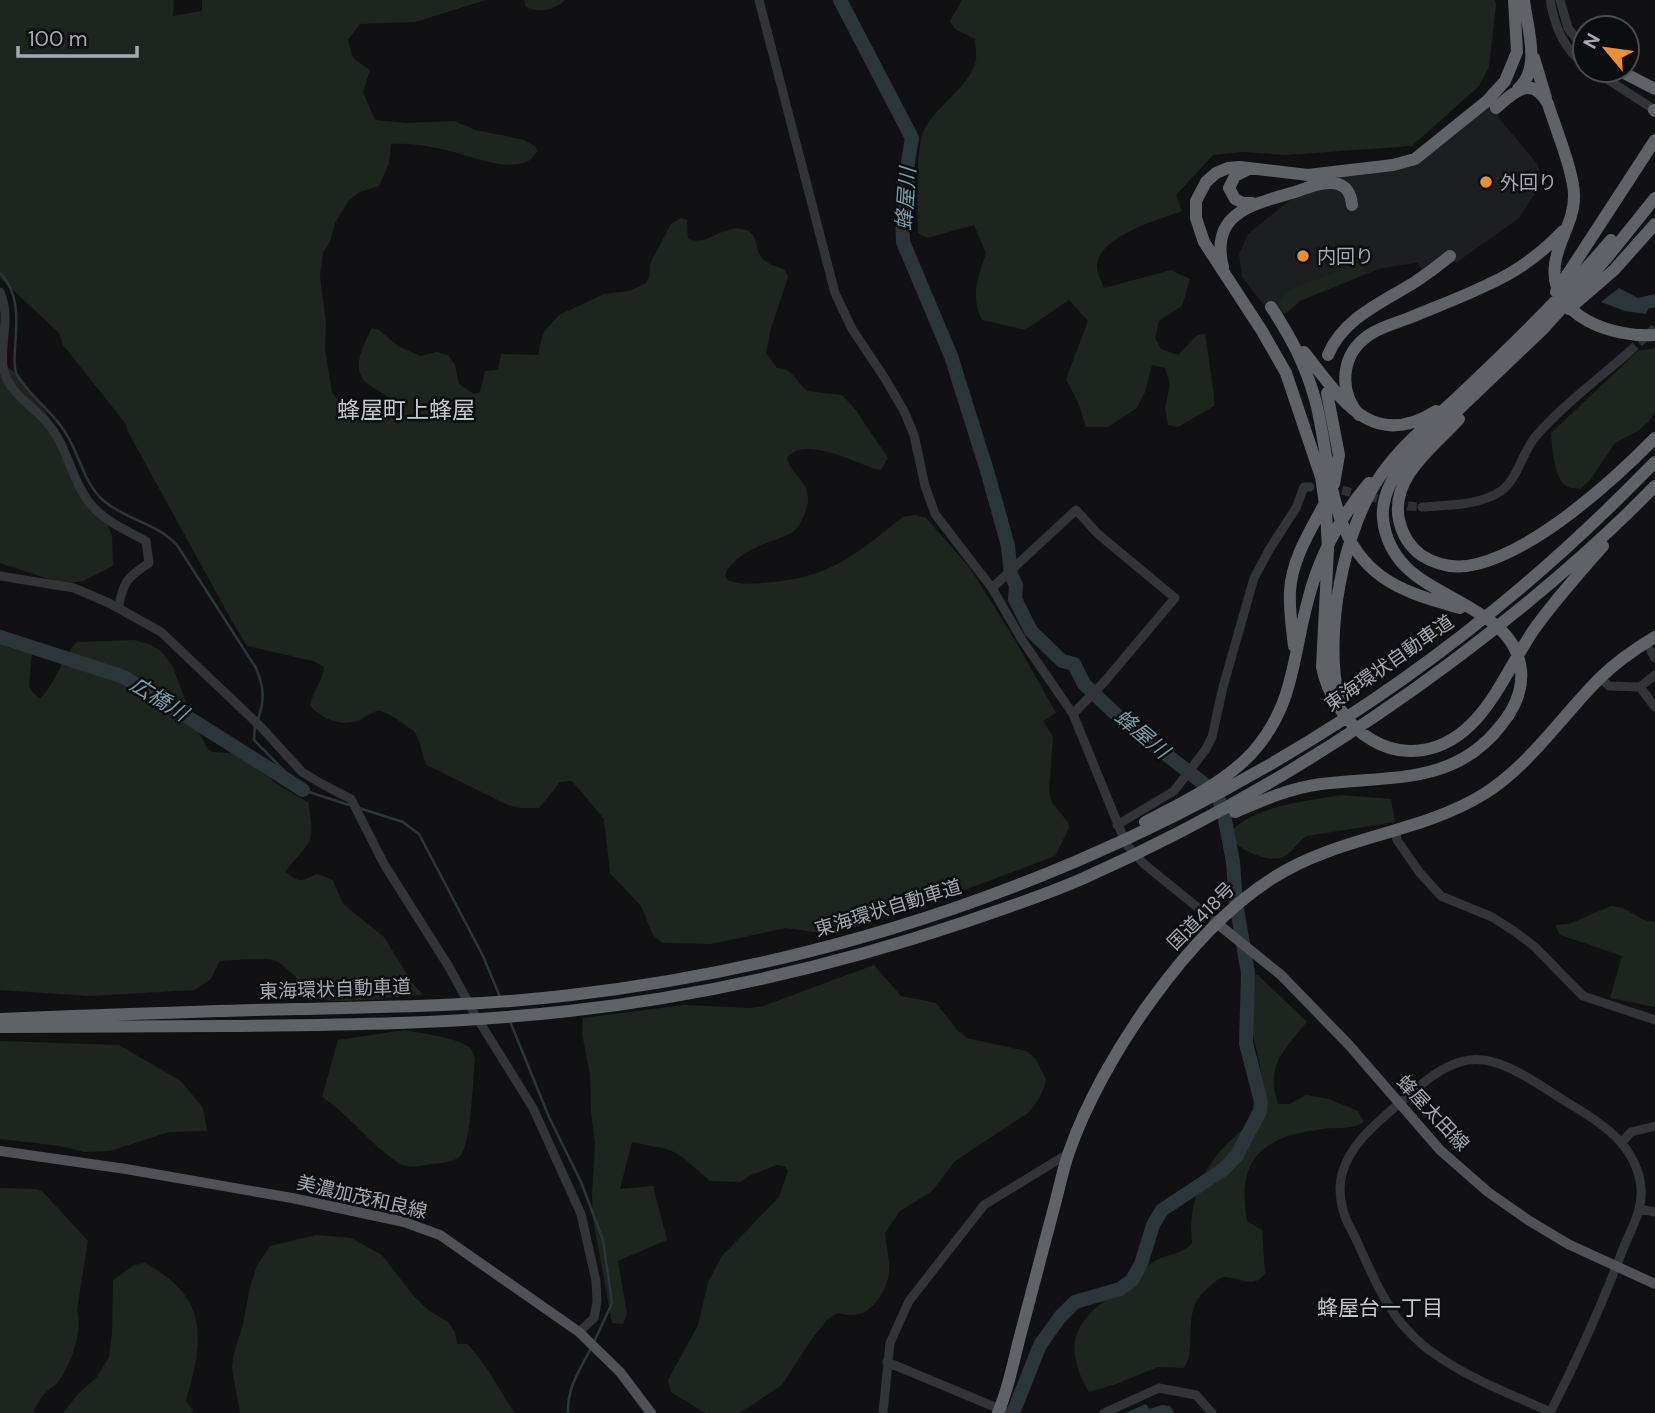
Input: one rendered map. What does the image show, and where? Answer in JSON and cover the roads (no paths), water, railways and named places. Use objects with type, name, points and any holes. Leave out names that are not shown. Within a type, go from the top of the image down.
[{"type":"highway","points":[[1514,0],[1517,52],[1506,80],[1487,101],[1422,154],[1393,166],[1308,175],[1234,167],[1216,173],[1206,182],[1196,201],[1200,235],[1286,373],[1321,477],[1328,528],[1322,667],[1328,689],[1354,726],[1369,739],[1391,749],[1420,750],[1448,742],[1469,727],[1487,705],[1513,660],[1558,598],[1655,487]]},
{"type":"highway","points":[[1496,108],[1530,75],[1532,63],[1524,0]]},
{"type":"highway","points":[[1530,44],[1574,189],[1574,203],[1555,268],[1559,291],[1579,316],[1610,331],[1631,335],[1655,335]]},
{"type":"highway","points":[[1513,93],[1533,88],[1542,94],[1548,104]]},
{"type":"highway","points":[[1540,325],[1653,144]]},
{"type":"highway","points":[[1255,169],[1244,170],[1235,176],[1229,188],[1232,196],[1239,202],[1259,202]]},
{"type":"highway","points":[[1225,274],[1220,256],[1224,231],[1239,211],[1259,202],[1331,183],[1346,188],[1352,205]]},
{"type":"highway","points":[[1655,186],[1540,325],[1413,468],[1398,497],[1398,513],[1404,535],[1418,552],[1439,564],[1476,565],[1525,542],[1581,503],[1655,438]]},
{"type":"highway","points":[[1037,879],[1155,817],[1217,781],[1242,763],[1270,729],[1283,706],[1295,667],[1308,598],[1331,540],[1359,495],[1391,460],[1540,325],[1606,259],[1655,198]]},
{"type":"highway","points":[[1359,415],[1349,402],[1345,379],[1351,354],[1362,341],[1386,327],[1500,279],[1521,267],[1548,246],[1569,222]]},
{"type":"highway","points":[[1540,325],[1598,286],[1655,224]]},
{"type":"highway","points":[[1328,355],[1335,339],[1354,320],[1414,283],[1450,256]]},
{"type":"highway","points":[[1271,307],[1342,400],[1359,415],[1382,426],[1401,426],[1433,413],[1462,393]]},
{"type":"highway","points":[[1290,335],[1308,376],[1343,527],[1358,553],[1391,583],[1418,595],[1477,613]]},
{"type":"highway","points":[[1081,880],[1122,865],[1274,795],[1320,785],[1411,777],[1454,762],[1480,746],[1501,725],[1518,695],[1521,669],[1509,640],[1501,630],[1477,613],[1407,568],[1392,551],[1384,527],[1383,514],[1388,491],[1401,467],[1500,371]]},
{"type":"highway","points":[[1295,667],[1290,592],[1295,563],[1334,484],[1339,465],[1338,443],[1327,393]]},
{"type":"highway","points":[[1343,710],[1336,687],[1334,660],[1341,581],[1352,536],[1365,504],[1391,460]]},
{"type":"highway","name":"東海環状自動車道","points":[[0,1019],[514,1001],[624,988],[803,954],[924,920],[1037,879],[1163,823],[1276,762],[1398,682],[1472,627],[1574,541],[1655,462]]},
{"type":"highway","name":"東海環状自動車道","points":[[0,1027],[314,1027],[516,1016],[626,1004],[806,969],[927,935],[1081,880],[1220,811],[1285,775],[1407,694],[1473,646],[1594,545],[1655,487]]},
{"type":"highway","name":"国道418号","points":[[1002,1412],[1069,1153],[1093,1096],[1144,1011],[1183,959],[1244,898],[1297,863],[1342,845],[1431,818],[1465,803],[1502,780],[1538,747],[1600,678],[1655,637]]},
{"type":"main road","name":"蜂屋太田線","points":[[1218,924],[1281,975],[1349,1045],[1440,1150],[1488,1192],[1568,1244],[1655,1284]]},
{"type":"main road","name":"美濃加茂和良線","points":[[0,1151],[292,1198],[404,1222],[440,1235],[582,1335],[620,1372],[651,1413]]},
{"type":"street","points":[[759,0],[835,293],[852,329],[904,411],[914,435],[925,486],[935,514],[992,589],[1022,640],[1073,714],[1126,844],[1144,864],[1218,924]]},
{"type":"street","points":[[1550,0],[1555,25],[1563,42],[1571,50]]},
{"type":"street","points":[[1560,0],[1571,32]]},
{"type":"street","points":[[1615,84],[1655,110]]},
{"type":"street","points":[[1637,84],[1655,96]]},
{"type":"street","points":[[0,292],[6,317],[3,366],[14,392],[52,428],[88,501],[105,518],[146,541],[149,563],[127,577],[118,608]]},
{"type":"street","points":[[1422,507],[1468,503],[1501,491],[1508,484],[1534,438],[1629,352]]},
{"type":"street","points":[[1117,825],[1174,791],[1206,749],[1212,737],[1223,687],[1254,578],[1296,508],[1304,487],[1310,487]]},
{"type":"street","points":[[992,589],[1076,510],[1098,534],[1175,598],[1105,681],[1073,714]]},
{"type":"street","points":[[0,576],[74,588],[161,632],[252,718],[302,772],[321,785],[351,799],[384,864],[533,1108],[581,1214],[596,1281],[597,1302],[594,1318],[582,1335]]},
{"type":"street","points":[[1600,678],[1609,686],[1640,687],[1655,675]]},
{"type":"street","points":[[1640,687],[1655,708]]},
{"type":"street","points":[[1395,830],[1397,840],[1433,890],[1441,896],[1492,917],[1514,931],[1534,946],[1583,996],[1655,1020]]},
{"type":"street","points":[[1484,1059],[1511,1069],[1601,1122],[1623,1141],[1638,1178],[1640,1209],[1618,1266],[1550,1412],[1464,1372],[1431,1352],[1402,1324],[1369,1268],[1343,1211],[1340,1191],[1342,1174],[1350,1152],[1399,1104],[1439,1071],[1460,1062],[1484,1059]]},
{"type":"street","points":[[1623,1141],[1631,1132],[1655,1126]]},
{"type":"street","points":[[883,1413],[890,1343],[909,1301],[984,1205],[1069,1153]]},
{"type":"street","points":[[1640,1209],[1655,1212]]},
{"type":"street","points":[[887,1362],[1002,1412]]},
{"type":"street","points":[[1104,1413],[1159,1388],[1196,1395],[1212,1413]]},
{"type":"waterway","name":"蜂屋川","points":[[840,0],[912,138],[907,168],[908,183],[902,211],[903,242],[951,356],[1008,546],[1011,575],[1016,585],[1015,599],[1031,631],[1062,661],[1074,664],[1084,684],[1122,720],[1208,787],[1218,798],[1223,809],[1233,862],[1236,903],[1248,973],[1246,1043],[1261,1102],[1260,1111],[1237,1155],[1224,1169],[1162,1210],[1153,1225],[1141,1264],[1132,1280],[1120,1289],[1075,1302],[1060,1317],[1040,1345],[1013,1413]]},
{"type":"waterway","points":[[0,273],[11,290],[16,308],[14,362],[17,375],[65,432],[97,494],[122,513],[160,532],[177,545],[256,668],[263,694],[258,719]]},
{"type":"waterway","name":"広橋川","points":[[0,637],[124,677],[303,790]]},
{"type":"waterway","points":[[255,725],[254,740],[303,790],[349,805]]},
{"type":"waterway","points":[[359,808],[403,822],[419,834],[483,956],[500,997]]},
{"type":"waterway","points":[[509,1019],[549,1117],[581,1182],[603,1240],[612,1303],[594,1342]]},
{"type":"waterway","points":[[568,1413],[572,1387],[591,1348]]},
{"type":"tunnel","points":[[1629,352],[1655,328]]},
{"type":"tunnel","points":[[1329,487],[1422,507]]},
{"type":"place","name":"外回り","points":[[1486,182]]},
{"type":"place","name":"内回り","points":[[1303,256]]},
{"type":"district","name":"蜂屋町上蜂屋","points":[[406,410]]},
{"type":"district","name":"蜂屋台一丁目","points":[[1380,1308]]}]
